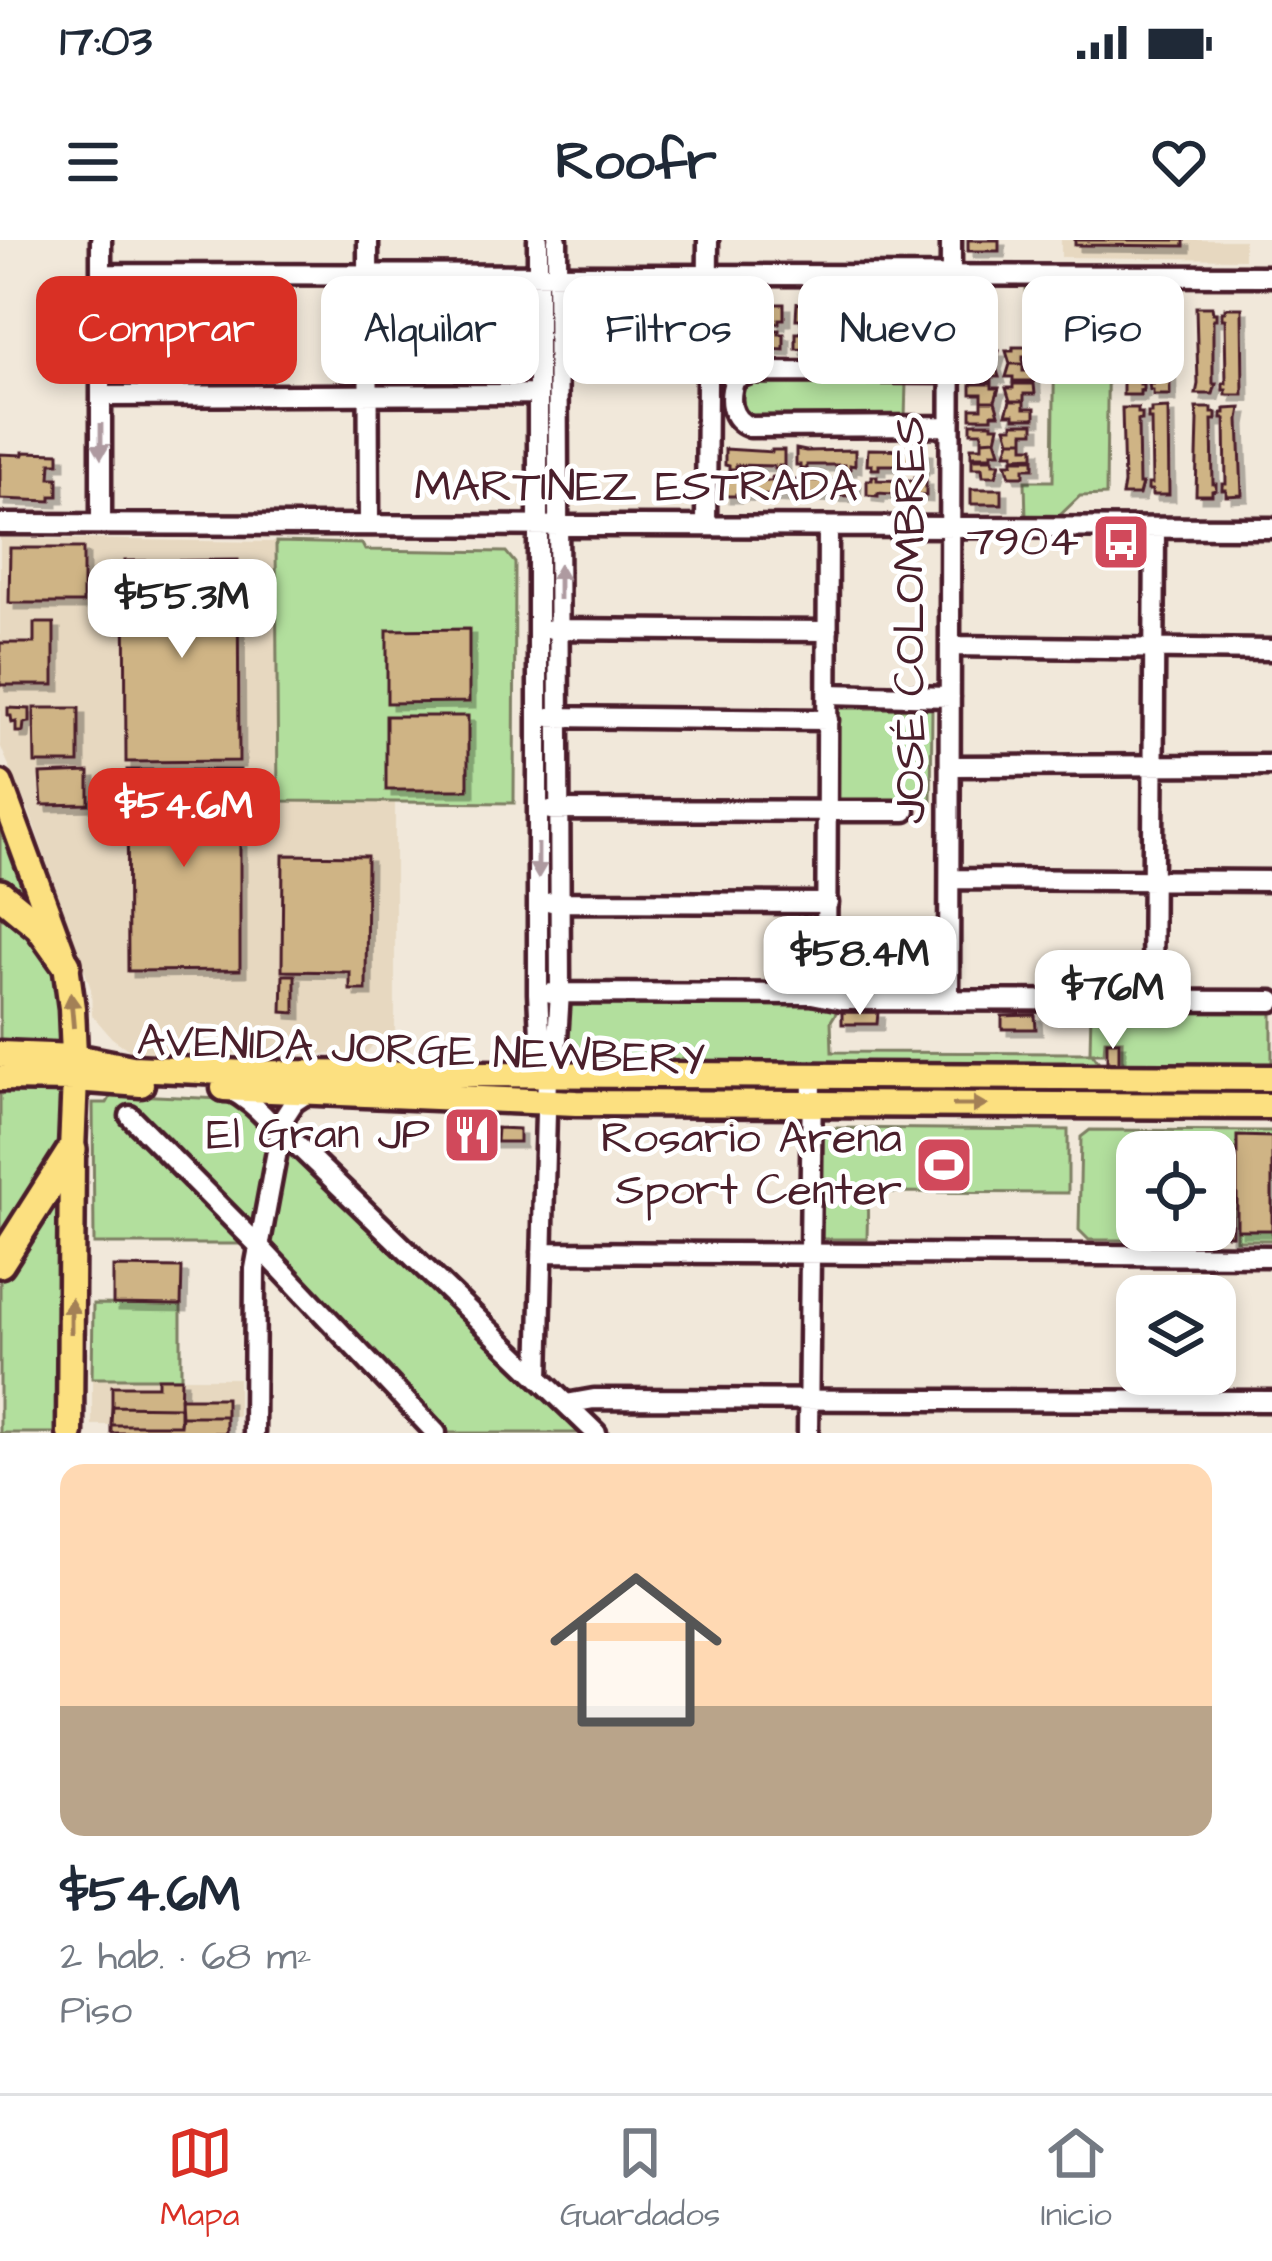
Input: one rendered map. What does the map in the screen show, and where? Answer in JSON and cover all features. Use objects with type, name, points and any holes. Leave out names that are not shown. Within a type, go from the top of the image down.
[{"type":"highway","points":[[0,894],[39,926],[66,964]]},
{"type":"highway","points":[[0,1263],[72,1150]]},
{"type":"main road","points":[[0,784],[66,964],[75,1068],[70,1433]]},
{"type":"main road","name":"AVENIDA JORGE NEWBERY","points":[[0,1054],[227,1088],[546,1103],[1272,1106]]},
{"type":"main road","name":"AVENIDA JORGE NEWBERY","points":[[0,1078],[75,1068],[1272,1078]]},
{"type":"street","points":[[101,240],[101,524]]},
{"type":"street","points":[[368,240],[369,525]]},
{"type":"street","points":[[538,240],[548,275],[548,526],[538,629],[538,992],[541,1055],[547,1075],[539,1377]]},
{"type":"street","points":[[547,1075],[556,1055],[560,993],[559,629],[538,394],[548,275],[557,240]]},
{"type":"street","points":[[706,526],[708,240]]},
{"type":"street","name":"JOSÉ COLOMBRES","points":[[951,240],[951,276]]},
{"type":"street","points":[[101,274],[951,276]]},
{"type":"street","points":[[998,276],[1272,276]]},
{"type":"street","points":[[798,372],[752,372],[735,379],[732,411],[736,418],[750,427],[950,425]]},
{"type":"street","name":"JOSÉ COLOMBRES","points":[[950,384],[950,1000]]},
{"type":"street","points":[[101,396],[538,394]]},
{"type":"street","name":"MARTINEZ ESTRADA","points":[[0,524],[1272,528]]},
{"type":"street","points":[[826,997],[828,527]]},
{"type":"street","points":[[1152,1001],[1155,528]]},
{"type":"street","points":[[538,629],[828,631]]},
{"type":"street","points":[[950,646],[1272,650]]},
{"type":"street","points":[[828,694],[950,697]]},
{"type":"street","points":[[538,717],[828,721]]},
{"type":"street","points":[[950,766],[1272,765]]},
{"type":"street","points":[[538,810],[905,811]]},
{"type":"street","points":[[950,879],[1272,881]]},
{"type":"street","points":[[538,902],[828,903]]},
{"type":"street","points":[[538,992],[812,994],[842,1000],[1272,1001]]},
{"type":"street","points":[[808,1433],[812,1076]]},
{"type":"street","points":[[227,1088],[260,1108],[280,1134],[297,1145],[596,1433]]},
{"type":"street","points":[[254,1433],[258,1245],[288,1109],[309,1092]]},
{"type":"street","points":[[130,1116],[436,1433]]},
{"type":"street","points":[[542,1252],[1272,1256]]},
{"type":"street","points":[[566,1404],[594,1399],[1272,1401]]},
{"type":"shaded area","points":[[1061,240],[1244,240],[1244,259],[1061,257]]},
{"type":"shaded area","points":[[0,538],[276,542],[278,801],[395,802],[395,1054],[389,1054],[385,1046],[372,1046],[365,1054],[132,1052],[92,1015],[91,989],[30,814],[0,745]]},
{"type":"shaded area","points":[[92,1378],[238,1378],[238,1416],[181,1416],[180,1425],[92,1425]]},
{"type":"green space","points":[[774,381],[906,384],[905,419],[751,419],[738,410],[738,390],[745,384]]},
{"type":"green space","points":[[1054,384],[1107,384],[1106,495],[1080,496],[1057,518],[1026,519],[1025,481],[1053,481]]},
{"type":"green space","points":[[276,542],[362,544],[365,550],[506,552],[515,563],[514,803],[278,801]]},
{"type":"green space","points":[[838,708],[932,709],[931,805],[837,804]]},
{"type":"green space","points":[[0,784],[66,964],[70,1433],[0,1433]]},
{"type":"green space","points":[[572,1002],[815,1002],[839,1008],[831,1021],[832,1052],[1090,1053],[1091,1009],[1272,1007],[1272,1065],[1126,1067],[1122,1040],[1105,1040],[1104,1053],[1092,1053],[1099,1067],[581,1063],[567,1041],[567,1006]]},
{"type":"green space","points":[[575,1083],[790,1084],[790,1096],[574,1095]]},
{"type":"green space","points":[[832,1084],[1272,1084],[1272,1097],[832,1095]]},
{"type":"green space","points":[[112,1094],[222,1099],[254,1116],[268,1148],[253,1225],[242,1244],[94,1244],[93,1103],[107,1103]]},
{"type":"green space","name":"Rosario Arena Sport Center","points":[[828,1128],[1068,1130],[1068,1193],[868,1192],[867,1239],[819,1239],[820,1139]]},
{"type":"green space","points":[[1090,1130],[1272,1131],[1272,1240],[1236,1240],[1236,1131],[1116,1131],[1116,1240],[1089,1240],[1079,1230],[1081,1137]]},
{"type":"green space","points":[[292,1151],[588,1433],[445,1433],[272,1251],[268,1241],[282,1155]]},
{"type":"green space","points":[[93,1304],[181,1305],[181,1378],[92,1378]]},
{"type":"building","points":[[968,240],[999,240],[999,251],[968,251]]},
{"type":"building","points":[[1075,240],[1184,240],[1184,246],[1075,245]]},
{"type":"building","points":[[774,304],[784,304],[784,319],[774,323]]},
{"type":"building","points":[[1196,307],[1212,307],[1216,313],[1213,394],[1196,394]]},
{"type":"building","points":[[1225,308],[1242,308],[1243,395],[1226,395],[1223,390]]},
{"type":"building","points":[[774,330],[784,334],[784,350],[774,349]]},
{"type":"building","points":[[1013,347],[1022,347],[1022,364],[1010,364],[1006,351]]},
{"type":"building","points":[[1010,364],[1022,364],[1022,381],[1006,377]]},
{"type":"building","points":[[971,384],[999,388],[995,401],[982,401],[982,394],[971,394]]},
{"type":"building","points":[[1013,384],[1034,384],[1035,394],[1024,394],[1024,401],[1010,401],[1006,388]]},
{"type":"building","points":[[1123,384],[1143,384],[1140,395],[1123,395]]},
{"type":"building","points":[[1149,384],[1170,384],[1170,395],[1153,395]]},
{"type":"building","points":[[982,401],[995,401],[999,414],[971,418],[971,408],[982,408]]},
{"type":"building","points":[[1010,401],[1024,401],[1024,408],[1035,408],[1035,418],[1006,414]]},
{"type":"building","points":[[1122,408],[1138,408],[1142,413],[1138,420],[1139,495],[1122,495]]},
{"type":"building","points":[[1168,408],[1169,495],[1152,495],[1148,490],[1152,484],[1148,413]]},
{"type":"building","points":[[1196,408],[1212,408],[1216,413],[1212,420],[1216,490],[1212,495],[1196,495]]},
{"type":"building","points":[[1241,408],[1242,495],[1226,496],[1222,490],[1226,484],[1222,413]]},
{"type":"building","points":[[971,423],[999,426],[996,439],[982,440],[982,432],[971,432]]},
{"type":"building","points":[[1034,423],[1034,432],[1024,432],[1024,440],[1010,440],[1006,427]]},
{"type":"building","points":[[996,439],[1000,452],[971,456],[971,447]]},
{"type":"building","points":[[1010,440],[1024,440],[1024,447],[1034,447],[1034,456],[1006,453]]},
{"type":"building","points":[[725,449],[784,450],[784,466],[736,465],[729,469]]},
{"type":"building","points":[[796,449],[855,450],[855,466],[807,465],[800,469]]},
{"type":"building","points":[[868,449],[926,450],[926,466],[879,465],[872,469],[867,465]]},
{"type":"building","points":[[59,453],[59,463],[51,463],[50,478],[58,478],[58,496],[51,496],[51,501],[0,499],[0,454]]},
{"type":"building","points":[[972,459],[1000,463],[996,476],[983,476],[982,468],[972,468]]},
{"type":"building","points":[[1034,459],[1034,468],[1024,468],[1024,476],[1010,476],[1006,463]]},
{"type":"building","points":[[729,476],[772,481],[779,477],[784,480],[783,496],[724,496]]},
{"type":"building","points":[[800,476],[843,481],[843,476],[850,476],[855,480],[854,496],[795,495]]},
{"type":"building","points":[[872,476],[915,481],[922,477],[926,496],[867,495],[867,480]]},
{"type":"building","points":[[971,489],[1002,489],[1002,504],[971,504]]},
{"type":"building","points":[[10,548],[83,548],[83,603],[9,603]]},
{"type":"building","points":[[238,560],[239,761],[126,762],[125,561]]},
{"type":"building","points":[[34,623],[54,623],[54,685],[0,685],[0,643],[34,643]]},
{"type":"building","points":[[469,629],[469,702],[387,703],[387,630]]},
{"type":"building","points":[[8,708],[30,709],[30,722],[24,723],[23,732],[16,732]]},
{"type":"building","points":[[34,708],[79,708],[79,763],[35,763]]},
{"type":"building","points":[[386,716],[468,716],[468,790],[386,790]]},
{"type":"building","points":[[127,770],[240,770],[240,970],[128,971]]},
{"type":"building","points":[[89,772],[89,804],[42,805],[40,774]]},
{"type":"building","points":[[283,855],[367,856],[366,990],[350,990],[350,972],[282,971]]},
{"type":"building","points":[[283,975],[295,975],[295,1013],[282,1012]]},
{"type":"building","points":[[842,1012],[878,1012],[877,1024],[842,1024]]},
{"type":"building","points":[[1035,1015],[1036,1029],[1002,1029],[1002,1016]]},
{"type":"building","points":[[1107,1041],[1119,1041],[1119,1063],[1107,1063]]},
{"type":"building","points":[[479,1128],[497,1128],[496,1142],[479,1142]]},
{"type":"building","points":[[497,1128],[519,1129],[519,1142],[496,1142]]},
{"type":"building","points":[[1237,1136],[1272,1137],[1272,1230],[1237,1230]]},
{"type":"building","points":[[113,1267],[182,1268],[181,1305],[113,1304]]},
{"type":"building","points":[[158,1378],[181,1378],[180,1407],[112,1406],[112,1386],[158,1386]]},
{"type":"building","points":[[180,1398],[226,1398],[226,1416],[181,1416]]},
{"type":"building","points":[[112,1406],[180,1407],[180,1425],[111,1425]]},
{"type":"building","points":[[181,1416],[226,1416],[226,1433],[111,1433],[111,1425],[180,1425]]},
{"type":"place","name":"7904","points":[[1121,542]]},
{"type":"place","name":"El Gran JP","points":[[472,1135]]},
{"type":"place","name":"Rosario Arena Sport Center","points":[[944,1165]]}]
